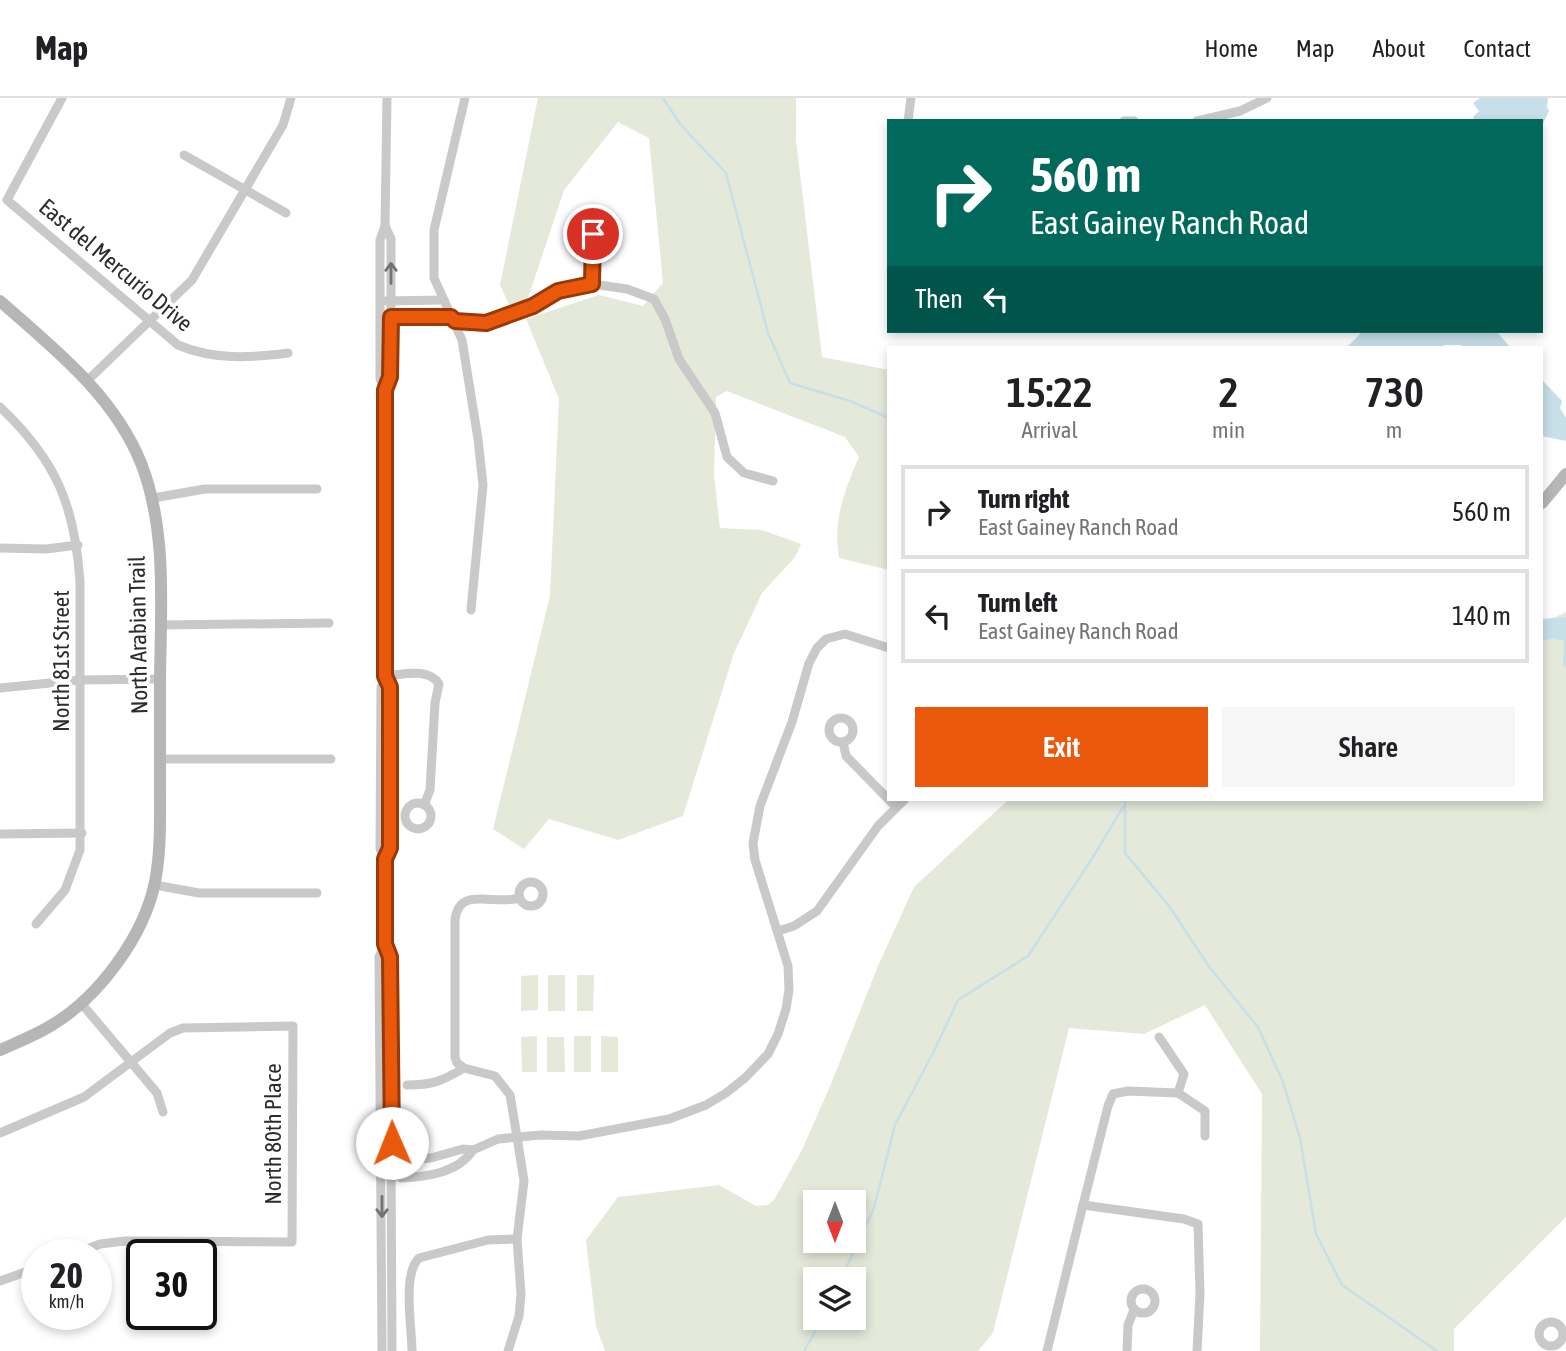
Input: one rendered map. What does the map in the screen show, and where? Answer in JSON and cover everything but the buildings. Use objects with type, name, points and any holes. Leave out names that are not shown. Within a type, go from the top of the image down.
[{"type":"street","name":"East del Mercurio Drive","points":[[62,98],[7,200],[178,345],[203,354],[263,356],[288,353]]},
{"type":"street","points":[[88,380],[192,280],[283,125],[291,98]]},
{"type":"street","points":[[387,98],[386,226],[391,239],[391,301],[386,317],[380,379],[385,390],[385,676],[390,687],[385,756],[390,848],[385,859],[385,944],[379,957],[392,1351]]},
{"type":"street","points":[[465,98],[434,230],[434,278],[453,319],[464,352],[478,439],[482,485],[471,610]]},
{"type":"street","points":[[908,119],[911,98]]},
{"type":"street","points":[[1209,119],[1240,111],[1267,98]]},
{"type":"street","points":[[184,155],[286,213]]},
{"type":"street","points":[[586,210],[593,234],[592,284]]},
{"type":"street","points":[[386,226],[380,240],[380,301],[386,317]]},
{"type":"street","points":[[386,317],[486,323],[533,306],[558,291],[592,284],[627,289],[654,299],[665,319],[679,359],[715,413],[727,457],[744,473],[773,481]]},
{"type":"street","points":[[380,301],[443,300]]},
{"type":"street","name":"North Arabian Trail","points":[[0,301],[88,380],[125,431],[140,461],[153,498],[159,538],[161,625],[160,846],[155,885],[145,912],[127,950],[81,1003],[55,1024],[0,1050]]},
{"type":"street","name":"North 81st Street","points":[[0,407],[40,449],[69,510],[78,545],[82,833],[76,863],[65,890],[36,924]]},
{"type":"street","points":[[1543,502],[1566,474]]},
{"type":"street","points":[[153,498],[205,489],[317,489]]},
{"type":"street","points":[[0,548],[46,549],[78,545]]},
{"type":"street","points":[[161,625],[329,623]]},
{"type":"street","points":[[387,1170],[400,1161],[431,1158],[463,1149],[473,1150],[498,1139],[517,1136],[579,1136],[669,1119],[694,1111],[726,1093],[757,1067],[768,1054],[782,1025],[786,1009],[788,966],[755,860],[755,825],[792,722],[809,663],[817,648],[826,639],[836,635],[854,636],[887,647]]},
{"type":"street","points":[[385,676],[425,673],[431,675],[439,684],[435,703],[430,790],[424,805]]},
{"type":"street","points":[[0,688],[80,680],[160,679]]},
{"type":"street","points":[[843,742],[846,756],[887,798]]},
{"type":"street","points":[[160,759],[331,759]]},
{"type":"street","points":[[890,801],[895,806]]},
{"type":"street","points":[[778,931],[794,926],[817,911],[870,836],[902,801]]},
{"type":"street","points":[[0,834],[82,833]]},
{"type":"street","points":[[155,885],[199,893],[317,893]]},
{"type":"street","points":[[508,1351],[519,1316],[521,1294],[517,1239],[524,1181],[510,1095],[495,1076],[464,1068],[457,1063],[455,1057],[456,910],[461,903],[470,899],[507,902],[520,898]]},
{"type":"street","points":[[81,1003],[157,1093],[163,1112]]},
{"type":"street","name":"North 80th Place","points":[[112,1243],[292,1242],[293,1026],[183,1028],[170,1033],[132,1063]]},
{"type":"street","points":[[1158,1037],[1184,1073],[1178,1093]]},
{"type":"street","points":[[0,1133],[84,1097],[132,1063]]},
{"type":"street","points":[[407,1085],[442,1081],[464,1068]]},
{"type":"street","points":[[1048,1351],[1113,1094],[1128,1091],[1178,1093],[1205,1111],[1205,1136]]},
{"type":"street","points":[[387,1170],[401,1178],[436,1173],[466,1160],[473,1150]]},
{"type":"street","points":[[382,1351],[387,1170]]},
{"type":"street","points":[[1083,1205],[1184,1219],[1198,1224],[1200,1294],[1197,1351]]},
{"type":"street","points":[[412,1351],[410,1278],[413,1264],[419,1258],[488,1240],[517,1239]]},
{"type":"street","points":[[0,1281],[21,1274]]},
{"type":"street","points":[[1127,1351],[1128,1325],[1135,1310]]},
{"type":"street","points":[[1558,1351],[1564,1336]]},
{"type":"shaded area","points":[[538,98],[796,98],[796,140],[822,357],[887,370],[887,570],[839,558],[837,531],[841,506],[859,457],[845,437],[727,391],[716,397],[714,475],[720,528],[762,530],[801,544],[795,557],[762,593],[734,653],[683,816],[618,840],[549,819],[524,849],[493,829],[550,596],[559,399],[526,319],[599,295],[643,306],[663,283],[649,138],[618,122],[564,190],[527,301],[511,309],[500,285]]},
{"type":"shaded area","points":[[1566,612],[1566,1217],[1454,1329],[1454,1351],[1260,1351],[1262,1094],[1205,1005],[1144,1034],[1069,1028],[993,1333],[978,1351],[605,1351],[596,1326],[586,1240],[618,1197],[719,1185],[756,1206],[768,1205],[774,1200],[802,1150],[878,966],[914,887],[1007,801],[1543,801],[1543,623]]},
{"type":"shaded area","points":[[538,975],[538,1010],[521,1011],[521,976]]},
{"type":"shaded area","points":[[548,975],[565,975],[565,1011],[548,1011]]},
{"type":"shaded area","points":[[577,975],[594,975],[593,1011],[577,1011]]},
{"type":"shaded area","points":[[537,1036],[537,1072],[522,1072],[521,1037]]},
{"type":"shaded area","points":[[574,1036],[591,1036],[591,1072],[574,1072]]},
{"type":"shaded area","points":[[601,1036],[618,1037],[618,1072],[601,1072]]},
{"type":"shaded area","points":[[547,1037],[564,1037],[565,1072],[547,1072]]},
{"type":"water","points":[[1480,98],[1548,98],[1549,111],[1543,124],[1543,119],[1474,119],[1473,117],[1479,111],[1473,103]]},
{"type":"water","points":[[1361,333],[1498,333],[1509,346],[1444,345],[1348,346]]},
{"type":"water","points":[[1543,381],[1562,401],[1560,408],[1566,418],[1566,441],[1543,436]]},
{"type":"water","points":[[1566,617],[1566,668],[1563,665],[1564,641],[1553,638],[1543,641],[1543,619]]},
{"type":"waterway","points":[[663,98],[680,124],[726,173],[768,333],[790,383],[850,401],[887,417]]},
{"type":"waterway","points":[[1125,801],[1125,853],[1169,906],[1210,968],[1258,1027],[1283,1082],[1300,1138],[1316,1234],[1342,1285],[1437,1351]]},
{"type":"waterway","points":[[847,1267],[874,1208],[895,1125],[958,1000],[1028,956],[1123,807]]},
{"type":"waterway","points":[[804,1351],[816,1330]]},
{"type":"route","points":[[392,1143],[390,957],[385,944],[385,859],[390,848],[390,687],[385,676],[385,390],[390,377],[391,317],[451,317],[455,321],[486,323],[533,306],[558,291],[592,284],[593,234]]}]
